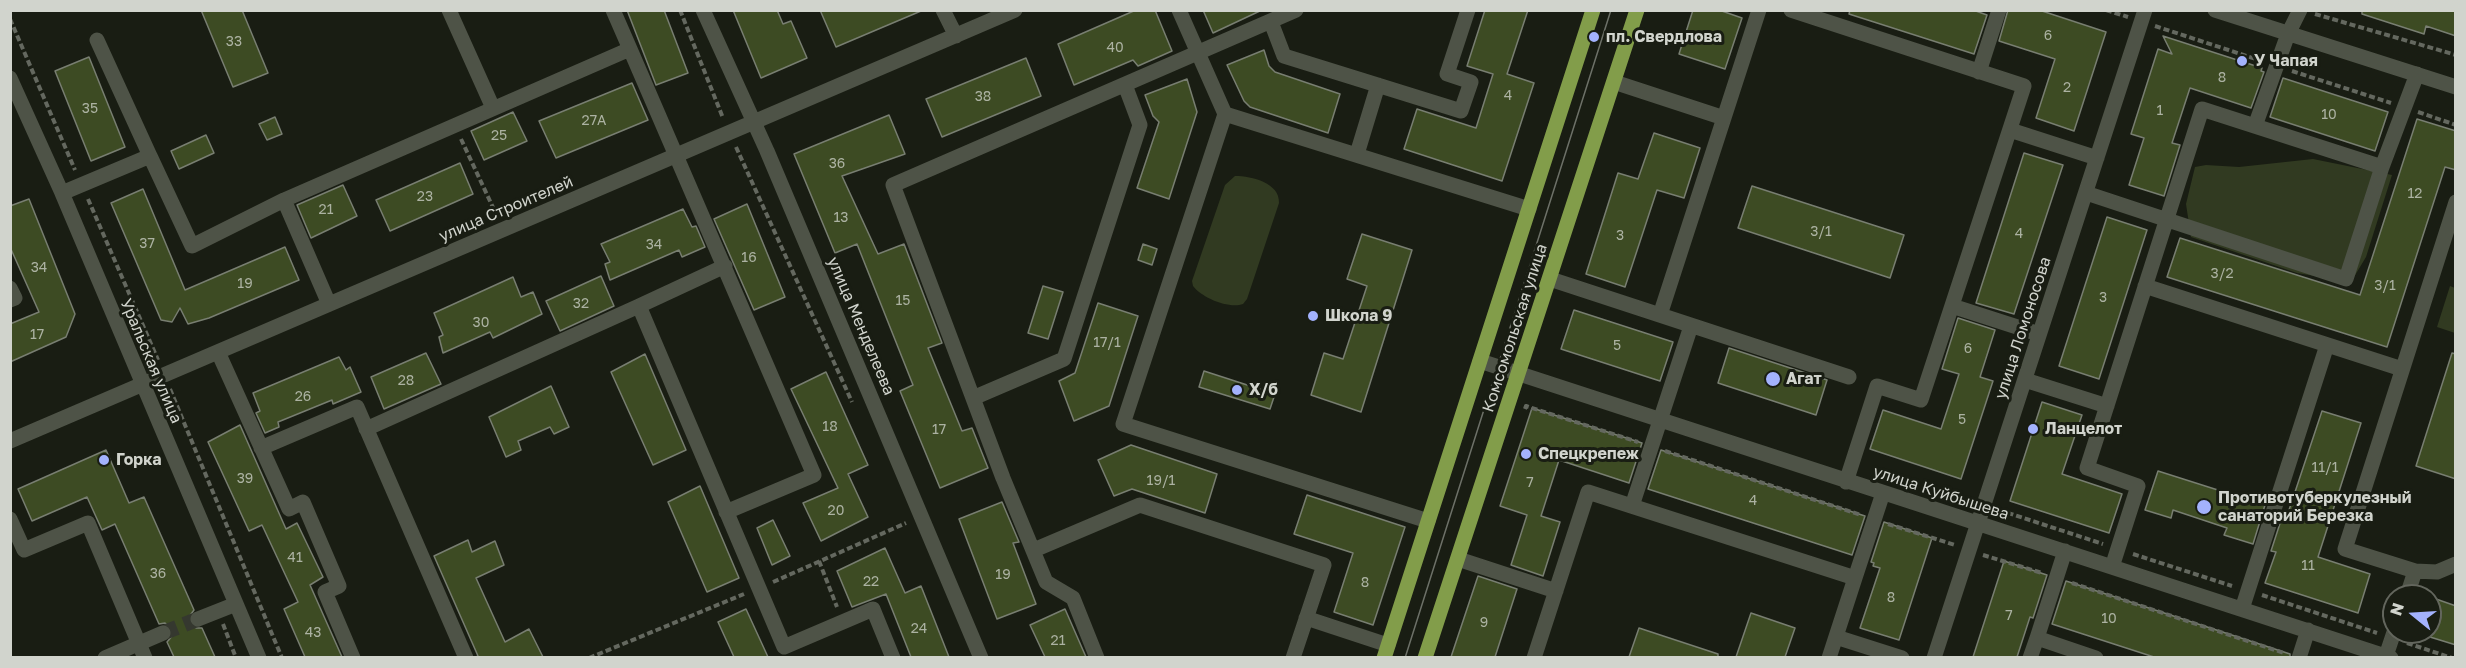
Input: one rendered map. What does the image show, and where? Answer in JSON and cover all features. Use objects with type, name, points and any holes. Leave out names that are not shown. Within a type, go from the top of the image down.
[{"type":"main road","name":"Комсомольская улица","points":[[1386,651],[1593,10]]},
{"type":"main road","name":"Комсомольская улица","points":[[1425,657],[1637,10]]},
{"type":"street","points":[[449,10],[493,108]]},
{"type":"street","points":[[613,10],[678,155],[814,475],[726,512]]},
{"type":"street","name":"улица Менделеева","points":[[704,10],[981,657]]},
{"type":"street","points":[[943,10],[956,36]]},
{"type":"street","name":"улица Строителей","points":[[10,441],[1015,10]]},
{"type":"street","points":[[1179,10],[1196,53],[1225,114],[1122,424],[1428,521]]},
{"type":"street","points":[[1097,657],[1072,598],[1046,582],[973,398],[893,185],[1296,10]]},
{"type":"street","points":[[1271,22],[1284,56],[1461,111],[1471,82],[1447,74],[1468,10]]},
{"type":"street","points":[[1660,315],[1759,10]]},
{"type":"street","points":[[1791,10],[2024,86],[1921,400],[1877,386],[1846,482]]},
{"type":"street","points":[[1979,72],[1999,10]]},
{"type":"street","name":"улица Ломоносова","points":[[1934,657],[2145,10]]},
{"type":"street","points":[[2215,10],[2456,87]]},
{"type":"street","points":[[2255,126],[2288,34],[2306,12]]},
{"type":"street","points":[[97,40],[192,246],[284,200],[630,49]]},
{"type":"street","points":[[2086,193],[2346,279],[2382,167],[2416,74]]},
{"type":"street","name":"Уральская улица","points":[[10,78],[62,193],[141,385],[259,657]]},
{"type":"street","points":[[1614,82],[1724,118]]},
{"type":"street","points":[[973,398],[1064,360],[1140,125],[1125,85]]},
{"type":"street","points":[[1357,154],[1378,86]]},
{"type":"street","points":[[2112,567],[2138,486],[2086,468],[2202,109],[2382,167]]},
{"type":"street","points":[[1225,114],[1529,208]]},
{"type":"street","points":[[2010,130],[2097,158]]},
{"type":"street","points":[[62,193],[150,156]]},
{"type":"street","points":[[284,200],[328,304]]},
{"type":"street","points":[[2456,202],[2344,549],[2415,571],[2437,572],[2456,564]]},
{"type":"street","points":[[366,429],[725,266]]},
{"type":"street","points":[[1550,279],[1849,377]]},
{"type":"street","points":[[2145,286],[2402,369]]},
{"type":"street","points":[[10,288],[15,298],[10,300]]},
{"type":"street","points":[[639,306],[786,652],[873,609],[893,657]]},
{"type":"street","points":[[1952,306],[2039,334]]},
{"type":"street","points":[[1632,507],[1691,326]]},
{"type":"street","points":[[2242,609],[2327,345]]},
{"type":"street","points":[[218,352],[289,509],[303,502],[339,586],[325,592],[353,657]]},
{"type":"street","name":"улица Куйбышева","points":[[1480,361],[2389,657]]},
{"type":"street","points":[[2025,380],[2107,406]]},
{"type":"street","points":[[261,448],[357,407],[466,657]]},
{"type":"street","points":[[1534,657],[1588,492],[1856,578]]},
{"type":"street","points":[[1830,657],[1883,493]]},
{"type":"street","points":[[1034,550],[1140,505],[1324,565],[1293,657]]},
{"type":"street","points":[[10,519],[24,550],[88,523],[142,650]]},
{"type":"street","points":[[2030,657],[2065,551]]},
{"type":"street","points":[[1458,559],[1556,591]]},
{"type":"street","points":[[2410,584],[2415,571]]},
{"type":"street","points":[[198,619],[236,604]]},
{"type":"street","points":[[1306,618],[1386,651]]},
{"type":"street","points":[[2299,657],[2308,630]]},
{"type":"street","points":[[105,657],[142,650],[163,633]]},
{"type":"street","points":[[1836,637],[1902,657]]},
{"type":"street","points":[[2037,638],[2096,657]]},
{"type":"path","points":[[680,10],[729,133],[854,406]]},
{"type":"path","points":[[2106,10],[2128,18]]},
{"type":"path","points":[[2306,12],[2456,55]]},
{"type":"path","points":[[2154,26],[2456,125]]},
{"type":"path","points":[[454,124],[497,216]]},
{"type":"path","points":[[164,375],[282,657]]},
{"type":"path","points":[[1526,406],[1956,546]]},
{"type":"path","points":[[1997,510],[2382,632]]},
{"type":"path","points":[[903,512],[908,522],[922,516]]},
{"type":"path","points":[[1983,555],[2299,657]]},
{"type":"path","points":[[819,561],[843,622]]},
{"type":"path","points":[[2417,644],[2452,657]]},
{"type":"green space","points":[[2313,159],[2392,175],[2366,257],[2351,282],[2297,273],[2191,237],[2186,204],[2195,167],[2206,165],[2239,167]]},
{"type":"green space","points":[[1235,176],[1249,177],[1264,182],[1275,190],[1279,203],[1247,299],[1243,304],[1231,305],[1203,295],[1193,286],[1192,281],[1225,185]]},
{"type":"green space","points":[[2450,286],[2455,288],[2455,333],[2437,327]]},
{"type":"building","points":[[201,10],[242,10],[268,73],[233,87]]},
{"type":"building","points":[[627,10],[664,10],[688,73],[656,85]]},
{"type":"building","points":[[733,10],[777,10],[783,24],[791,21],[807,58],[761,78]]},
{"type":"building","points":[[820,10],[921,10],[921,11],[836,47]]},
{"type":"building","points":[[1136,10],[1155,10],[1172,51],[1138,66],[1133,60],[1074,85],[1058,44]]},
{"type":"building","points":[[1203,10],[1262,10],[1213,33]]},
{"type":"building","points":[[1485,10],[1528,10],[1507,74],[1534,83],[1502,181],[1404,149],[1417,109],[1476,128],[1493,74],[1467,66]]},
{"type":"building","points":[[1693,10],[1719,10],[1742,18],[1725,69],[1679,54]]},
{"type":"building","points":[[1850,10],[1973,10],[1987,15],[1974,54],[1849,14]]},
{"type":"building","points":[[2008,10],[2039,10],[2106,32],[2074,131],[2036,118],[2055,59],[1999,41]]},
{"type":"building","points":[[2362,10],[2456,10],[2456,36],[2426,26],[2424,34],[2362,14]]},
{"type":"building","points":[[2163,36],[2262,68],[2261,71],[2264,72],[2251,108],[2190,88],[2172,143],[2180,145],[2164,196],[2129,185],[2144,138],[2131,134],[2158,49],[2172,54]]},
{"type":"building","points":[[1264,50],[1269,66],[1275,72],[1340,94],[1328,133],[1250,107],[1244,101],[1227,65]]},
{"type":"building","points":[[89,57],[125,147],[91,161],[55,71]]},
{"type":"building","points":[[1026,58],[1041,96],[942,137],[926,99]]},
{"type":"building","points":[[2283,78],[2388,112],[2375,151],[2270,117]]},
{"type":"building","points":[[1187,79],[1197,112],[1169,199],[1137,188],[1159,122],[1153,116],[1145,95]]},
{"type":"building","points":[[632,83],[648,120],[556,158],[539,121]]},
{"type":"building","points":[[513,112],[527,141],[484,160],[471,131]]},
{"type":"building","points":[[889,115],[905,154],[842,176],[878,254],[904,244],[942,343],[928,348],[962,431],[972,428],[988,468],[940,488],[900,391],[913,385],[857,244],[835,253],[794,154]]},
{"type":"building","points":[[275,117],[282,134],[267,140],[259,124]]},
{"type":"building","points":[[2417,119],[2456,131],[2456,170],[2445,167],[2387,347],[2167,277],[2180,238],[2360,295]]},
{"type":"building","points":[[1654,133],[1700,148],[1684,198],[1657,190],[1625,287],[1586,274],[1618,173],[1638,179]]},
{"type":"building","points":[[206,135],[214,153],[179,169],[171,151]]},
{"type":"building","points":[[2024,153],[2063,165],[2014,314],[1976,303]]},
{"type":"building","points":[[460,163],[473,194],[390,231],[376,200]]},
{"type":"building","points":[[343,185],[357,216],[311,238],[297,205]]},
{"type":"building","points":[[1752,186],[1904,235],[1890,278],[1738,228]]},
{"type":"building","points":[[143,189],[185,290],[285,247],[299,280],[209,318],[188,324],[180,308],[172,322],[161,320],[111,203]]},
{"type":"building","points":[[29,199],[75,314],[66,337],[10,362],[10,324],[39,312],[10,247],[10,206]]},
{"type":"building","points":[[747,204],[785,297],[754,310],[714,219]]},
{"type":"building","points":[[683,209],[692,227],[696,226],[705,247],[682,257],[679,250],[610,280],[605,264],[610,262],[601,244]]},
{"type":"building","points":[[2107,217],[2147,230],[2099,379],[2059,366]]},
{"type":"building","points":[[1362,234],[1412,250],[1361,412],[1311,395],[1324,353],[1343,359],[1367,286],[1347,279]]},
{"type":"building","points":[[1143,244],[1157,249],[1152,265],[1138,260]]},
{"type":"building","points":[[601,276],[614,306],[560,331],[546,301]]},
{"type":"building","points":[[513,277],[521,297],[533,292],[542,314],[493,338],[490,332],[443,353],[439,337],[443,335],[434,313]]},
{"type":"building","points":[[1043,286],[1063,292],[1048,339],[1028,333]]},
{"type":"building","points":[[1098,303],[1138,316],[1109,406],[1074,421],[1059,381],[1075,373]]},
{"type":"building","points":[[1574,310],[1673,342],[1660,381],[1561,349]]},
{"type":"building","points":[[1958,318],[1995,330],[1980,377],[1993,381],[1961,479],[1870,449],[1883,410],[1941,429],[1959,374],[1942,369]]},
{"type":"building","name":"Агат","points":[[1729,348],[1827,380],[1816,415],[1718,383]]},
{"type":"building","points":[[426,353],[441,384],[384,409],[371,377]]},
{"type":"building","points":[[2452,353],[2456,354],[2456,479],[2416,466]]},
{"type":"building","points":[[645,354],[686,450],[653,465],[611,372]]},
{"type":"building","points":[[339,357],[346,370],[350,367],[361,392],[333,404],[332,400],[278,422],[279,427],[265,433],[256,413],[260,411],[253,393]]},
{"type":"building","name":"Х/б","points":[[1204,371],[1275,394],[1270,409],[1199,387]]},
{"type":"building","points":[[826,372],[868,465],[848,474],[868,517],[821,541],[803,503],[838,488],[791,389]]},
{"type":"building","points":[[551,386],[569,427],[554,434],[550,427],[518,441],[521,450],[506,457],[489,417]]},
{"type":"building","points":[[2042,402],[2082,415],[2062,474],[2122,494],[2109,533],[2010,501]]},
{"type":"building","points":[[1532,408],[1642,443],[1629,483],[1559,460],[1541,516],[1560,522],[1543,576],[1511,565],[1527,515],[1500,506]]},
{"type":"building","points":[[2322,411],[2361,423],[2318,557],[2370,574],[2358,613],[2265,583],[2276,552],[2271,551],[2284,511],[2288,513]]},
{"type":"building","points":[[240,425],[286,529],[297,523],[323,577],[310,585],[342,657],[305,657],[284,609],[298,602],[262,525],[249,531],[208,442]]},
{"type":"building","points":[[1131,445],[1217,474],[1205,513],[1132,489],[1114,496],[1098,460]]},
{"type":"building","points":[[106,450],[129,503],[144,497],[194,610],[189,617],[189,623],[196,628],[202,628],[215,657],[174,657],[167,642],[173,635],[172,629],[165,623],[159,624],[115,524],[102,530],[87,497],[32,521],[18,489]]},
{"type":"building","points":[[1661,450],[1865,516],[1852,555],[1648,489]]},
{"type":"building","name":"Противотуберкулезный санаторий Березка","points":[[2158,471],[2265,505],[2253,544],[2224,535],[2227,528],[2173,510],[2171,518],[2145,510]]},
{"type":"building","points":[[700,486],[739,578],[707,592],[668,502]]},
{"type":"building","points":[[1307,495],[1405,527],[1373,625],[1334,612],[1353,553],[1294,534]]},
{"type":"building","points":[[1002,502],[1019,542],[1013,543],[1036,604],[997,619],[959,519]]},
{"type":"building","points":[[773,520],[790,556],[772,565],[757,528]]},
{"type":"building","points":[[1884,522],[1932,538],[1899,640],[1860,628],[1880,568],[1873,566],[1874,563],[1871,562]]},
{"type":"building","points":[[468,540],[472,552],[495,541],[504,565],[476,578],[505,642],[529,629],[543,657],[476,657],[478,656],[434,556]]},
{"type":"building","points":[[885,548],[905,593],[921,586],[949,657],[911,657],[886,594],[852,607],[837,571]]},
{"type":"building","points":[[2004,561],[2047,575],[2017,657],[1973,657]]},
{"type":"building","points":[[1478,576],[1517,589],[1495,657],[1451,657]]},
{"type":"building","points":[[2066,581],[2290,654],[2290,657],[2154,657],[2052,624]]},
{"type":"building","points":[[2442,601],[2456,606],[2456,645],[2442,641]]},
{"type":"building","points":[[746,609],[768,657],[734,657],[718,622]]},
{"type":"building","points":[[1065,609],[1086,657],[1045,657],[1030,625]]},
{"type":"building","points":[[1751,613],[1795,628],[1785,657],[1736,657]]},
{"type":"building","points":[[1639,628],[1718,654],[1718,657],[1629,657]]},
{"type":"tunnel","points":[[163,633],[198,619]]},
{"type":"tram line","points":[[1405,658],[1611,10]]},
{"type":"place","name":"пл. Свердлова","points":[[1594,37]]},
{"type":"place","name":"У Чапая","points":[[2242,61]]},
{"type":"place","name":"Школа 9","points":[[1313,316]]},
{"type":"place","name":"Агат","points":[[1773,379]]},
{"type":"place","name":"Х/б","points":[[1237,390]]},
{"type":"place","name":"Ланцелот","points":[[2033,429]]},
{"type":"place","name":"Спецкрепеж","points":[[1526,454]]},
{"type":"place","name":"Горка","points":[[104,460]]},
{"type":"place","name":"Противотуберкулезный санаторий Березка","points":[[2204,507]]}]
